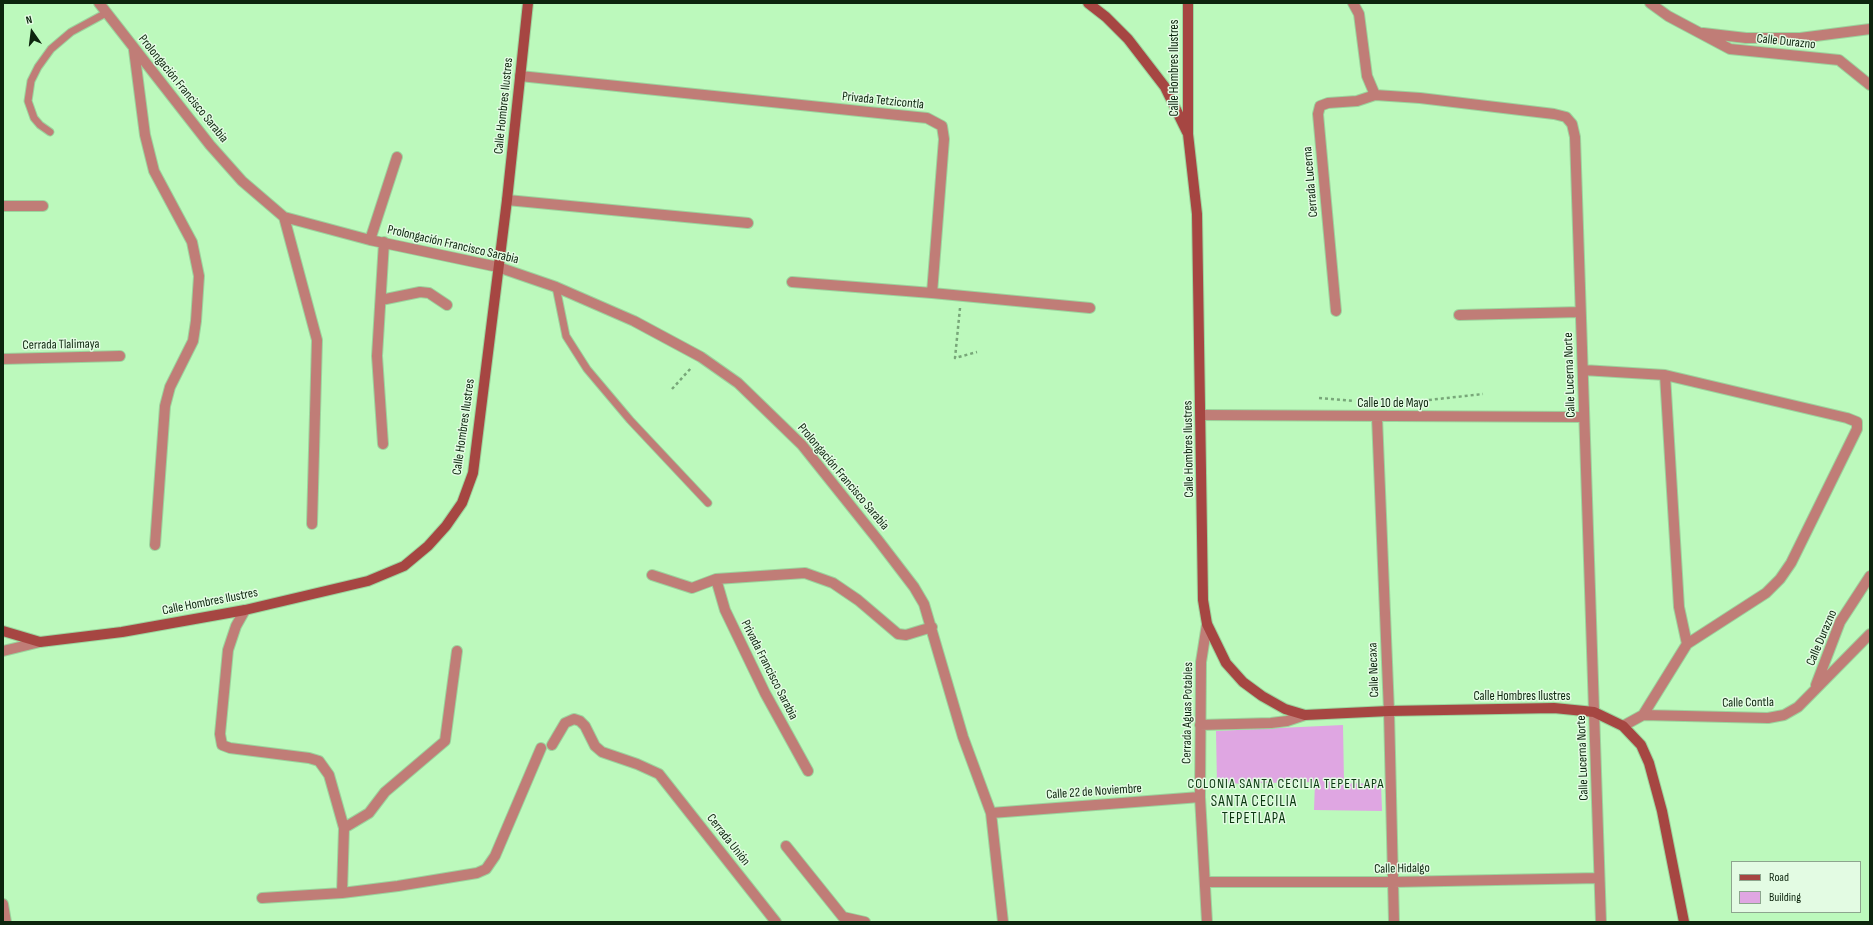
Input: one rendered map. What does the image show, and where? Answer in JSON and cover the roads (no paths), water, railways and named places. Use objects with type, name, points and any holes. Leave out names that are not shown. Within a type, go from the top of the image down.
[{"type":"main road","name":"Calle Hombres Ilustres","points":[[3,631],[40,642],[122,632],[245,610],[368,581],[404,566],[428,546],[446,526],[462,503],[473,473],[507,200],[528,3]]},
{"type":"main road","name":"Calle Hombres Ilustres","points":[[1088,3],[1106,17],[1128,39],[1165,87],[1188,134]]},
{"type":"main road","name":"Calle Hombres Ilustres","points":[[1188,3],[1188,134],[1197,214],[1203,600],[1207,624],[1226,663],[1243,682],[1285,709],[1305,715],[1389,711],[1554,708],[1594,712],[1623,726],[1641,745],[1649,763],[1662,811],[1684,922]]},
{"type":"street","name":"Prolongación Francisco Sarabia","points":[[99,3],[134,49],[242,181],[284,217],[370,240],[498,266],[556,286],[634,320],[701,357],[738,383],[802,445],[914,587],[924,604],[932,627],[962,737],[987,797],[991,814],[1003,922]]},
{"type":"street","points":[[1353,3],[1359,14],[1367,76],[1375,95]]},
{"type":"street","name":"Calle Durazno","points":[[1650,3],[1695,32],[1730,49],[1839,60],[1870,85]]},
{"type":"street","points":[[1695,32],[1746,38],[1800,38],[1870,29]]},
{"type":"street","points":[[134,49],[145,135],[154,171],[192,242],[199,276],[193,341],[170,387],[165,406],[155,545]]},
{"type":"street","name":"Privada Tetzicontla","points":[[520,76],[927,118],[942,126],[944,140],[932,293]]},
{"type":"street","name":"Cerrada Lucerna","points":[[1336,311],[1318,114],[1320,106],[1328,103],[1357,101],[1375,95]]},
{"type":"street","name":"Calle Lucerna Norte","points":[[1375,95],[1420,98],[1554,114],[1566,118],[1572,124],[1575,137],[1601,922]]},
{"type":"street","points":[[370,240],[398,157]]},
{"type":"street","points":[[507,200],[748,223]]},
{"type":"street","points":[[3,206],[43,206]]},
{"type":"street","points":[[284,217],[317,340],[312,524]]},
{"type":"street","points":[[384,242],[377,356],[384,444]]},
{"type":"street","points":[[792,282],[962,295],[1090,308]]},
{"type":"street","points":[[381,300],[420,292],[428,294],[448,305]]},
{"type":"street","points":[[1458,315],[1580,312]]},
{"type":"street","name":"Cerrada Tlalimaya","points":[[3,359],[120,356]]},
{"type":"street","points":[[1583,370],[1665,375],[1847,418],[1856,422],[1857,429],[1791,562],[1780,579],[1766,593],[1687,644],[1643,715],[1623,726]]},
{"type":"street","points":[[1665,375],[1679,607],[1687,644]]},
{"type":"street","name":"Calle 10 de Mayo","points":[[1201,416],[1584,417]]},
{"type":"street","name":"Calle Necaxa","points":[[1377,417],[1389,711],[1394,922]]},
{"type":"street","points":[[652,575],[692,588],[716,579],[805,573],[833,583],[858,600],[898,634],[906,635],[932,627]]},
{"type":"street","name":"Calle Durazno","points":[[1814,690],[1840,622],[1870,576]]},
{"type":"street","name":"Privada Francisco Sarabia","points":[[716,579],[725,610],[738,638],[765,693],[808,771]]},
{"type":"street","points":[[245,610],[236,626],[228,650],[220,734],[222,745],[230,748],[309,758],[319,762],[329,775],[344,828],[342,893]]},
{"type":"street","name":"Cerrada Aguas Potables","points":[[1207,624],[1201,662],[1200,725],[1200,797],[1207,922]]},
{"type":"street","name":"Calle Contla","points":[[1643,715],[1768,718],[1784,715],[1798,707],[1870,634]]},
{"type":"street","points":[[3,651],[40,642]]},
{"type":"street","points":[[344,828],[369,813],[385,792],[445,741],[457,651]]},
{"type":"street","name":"Calle Hombres Ilustres","points":[[1200,725],[1271,723],[1287,721],[1305,715]]},
{"type":"street","name":"Cerrada Unión","points":[[552,745],[565,724],[574,719],[580,721],[585,726],[595,746],[602,752],[637,764],[659,774],[776,922]]},
{"type":"street","points":[[262,898],[342,893],[406,885],[477,873],[486,869],[494,856],[541,748]]},
{"type":"street","name":"Calle 22 de Noviembre","points":[[991,814],[1200,797]]},
{"type":"street","points":[[786,846],[842,918],[865,922]]},
{"type":"street","name":"Calle Hidalgo","points":[[1205,882],[1393,882],[1599,878]]},
{"type":"street","points":[[3,904],[6,922]]},
{"type":"lane","points":[[50,132],[40,125],[34,118],[28,101],[31,81],[34,74],[51,49],[71,32],[106,14]]},
{"type":"lane","points":[[556,286],[566,336],[587,369],[630,420],[708,503]]},
{"type":"district","name":"COLONIA SANTA CECILIA TEPETLAPA","points":[[1286,784]]},
{"type":"district","name":"SANTA CECILIA TEPETLAPA","points":[[1254,810]]}]
